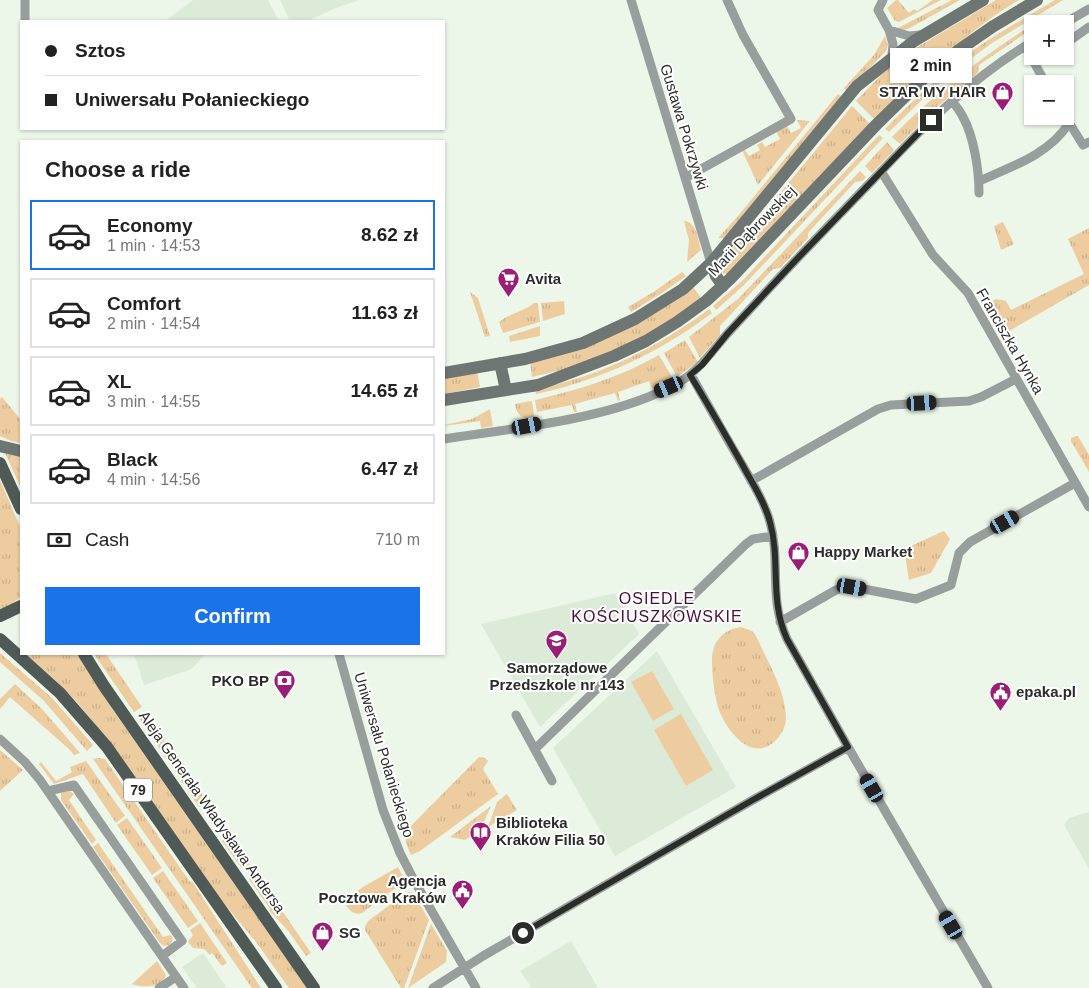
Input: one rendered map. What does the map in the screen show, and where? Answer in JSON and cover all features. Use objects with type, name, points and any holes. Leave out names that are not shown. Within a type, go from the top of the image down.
[{"type":"main road","points":[[0,463],[20,507]]},
{"type":"main road","points":[[0,616],[20,606]]},
{"type":"main road","name":"79","points":[[0,639],[55,688],[107,747],[276,988]]},
{"type":"main road","name":"Aleja Generała Władysława Andersa","points":[[85,655],[104,686],[314,988]]},
{"type":"street","points":[[25,0],[25,20]]},
{"type":"street","name":"Gustawa Pokrzywki","points":[[630,0],[711,263]]},
{"type":"street","points":[[685,178],[792,119],[743,35],[727,0]]},
{"type":"street","points":[[883,0],[878,10],[889,30],[893,44],[892,57]]},
{"type":"street","name":"Marii Dąbrowskiej","points":[[445,374],[569,348],[635,319],[671,297],[692,282],[711,263],[856,86],[923,35],[983,0]]},
{"type":"street","name":"Marii Dąbrowskiej","points":[[445,400],[538,385],[634,347],[687,315],[723,286],[876,125],[912,90],[959,50],[992,27],[1037,0]]},
{"type":"street","points":[[1074,18],[1089,9]]},
{"type":"street","points":[[1074,39],[1089,27]]},
{"type":"street","points":[[889,30],[909,36],[923,35]]},
{"type":"street","points":[[445,439],[527,426],[602,411],[647,397],[678,383],[690,375],[702,365],[728,333],[881,171],[952,101],[995,66],[1024,47]]},
{"type":"street","points":[[952,101],[963,117],[970,134],[979,181],[979,193]]},
{"type":"street","points":[[979,181],[1053,144],[1062,134],[1065,125]]},
{"type":"street","points":[[1070,125],[1083,145],[1089,142]]},
{"type":"street","name":"Franciszka Hynka","points":[[881,171],[933,254],[968,293],[1089,507]]},
{"type":"street","points":[[711,263],[716,276],[723,286]]},
{"type":"street","points":[[500,363],[506,390]]},
{"type":"street","points":[[690,375],[767,511],[773,536],[774,582],[780,622],[787,639],[988,988]]},
{"type":"street","points":[[751,481],[878,409],[892,405],[969,401],[1016,379]]},
{"type":"street","points":[[0,446],[20,451]]},
{"type":"street","points":[[780,622],[836,590],[845,587],[916,599],[951,585],[959,553],[970,542],[1075,482]]},
{"type":"street","points":[[534,749],[746,544],[753,540],[773,536]]},
{"type":"street","name":"Uniwersału Połanieckiego","points":[[339,655],[383,810],[400,853],[414,882],[476,988]]},
{"type":"street","points":[[516,715],[552,780]]},
{"type":"street","points":[[0,740],[29,766],[48,791],[184,988]]},
{"type":"street","points":[[433,988],[464,967],[848,747]]},
{"type":"street","points":[[48,791],[74,785],[182,942],[162,956]]},
{"type":"street","points":[[159,988],[176,976]]},
{"type":"shaded area","points":[[193,0],[268,0],[278,20],[166,20]]},
{"type":"shaded area","points":[[280,0],[359,0],[309,20],[290,20]]},
{"type":"shaded area","name":"Samorządowe Przedszkole nr 143","points":[[615,593],[639,634],[540,727],[481,624]]},
{"type":"shaded area","points":[[657,651],[736,787],[615,856],[553,748]]},
{"type":"shaded area","points":[[134,655],[204,655],[192,669],[144,685]]},
{"type":"shaded area","points":[[1089,812],[1089,869],[1064,825],[1069,818]]},
{"type":"shaded area","points":[[571,941],[598,988],[532,988],[520,971]]},
{"type":"shaded area","points":[[203,953],[227,988],[197,988],[182,967]]},
{"type":"green space","points":[[896,0],[909,13],[914,9],[917,11],[933,0],[941,0],[899,22],[895,21],[887,8]]},
{"type":"green space","points":[[952,0],[960,0],[908,29],[901,30],[898,28]]},
{"type":"green space","points":[[996,0],[1019,0],[980,26],[962,41],[876,121],[856,101],[885,71],[911,51]]},
{"type":"green space","points":[[1055,0],[1063,0],[1038,15],[1030,15]]},
{"type":"green space","points":[[1024,19],[1024,24],[992,43],[937,85],[889,132],[885,129],[906,107],[951,67],[995,36]]},
{"type":"green space","points":[[1024,30],[1024,34],[979,65],[978,73],[937,107],[900,144],[892,137],[959,76]]},
{"type":"green space","points":[[885,36],[888,45],[886,51],[847,91],[844,88],[874,55]]},
{"type":"green space","points":[[838,94],[842,97],[725,238],[718,238],[738,216]]},
{"type":"green space","points":[[852,106],[872,126],[727,274],[723,273],[719,268],[721,260],[757,221]]},
{"type":"green space","points":[[797,120],[810,121],[758,185],[742,150],[744,149],[749,156],[760,150],[757,145],[762,142],[765,147],[780,139],[776,131],[787,126],[791,133],[801,128]]},
{"type":"green space","points":[[879,135],[883,138],[743,286],[716,310],[713,306],[743,280]]},
{"type":"green space","points":[[887,142],[894,150],[872,173],[865,166]]},
{"type":"green space","points":[[860,171],[866,177],[862,181],[855,182],[808,233],[808,238],[780,268],[773,269],[720,326],[720,335],[700,358],[689,337],[738,299]]},
{"type":"green space","points":[[684,221],[692,224],[698,236],[701,250],[687,262],[689,240]]},
{"type":"green space","points":[[1003,222],[1014,244],[1001,250],[994,226]]},
{"type":"green space","points":[[1089,228],[1089,285],[1001,334],[985,306],[996,299],[1006,301],[1011,310],[1084,274],[1068,239]]},
{"type":"green space","points":[[682,272],[686,276],[631,312],[628,307]]},
{"type":"green space","points":[[692,286],[703,300],[638,341],[566,369],[532,377],[530,361]]},
{"type":"green space","points":[[470,292],[478,298],[490,336],[485,337]]},
{"type":"green space","points":[[564,301],[565,314],[543,321],[541,303]]},
{"type":"green space","points":[[534,303],[538,303],[540,322],[503,333],[499,322]]},
{"type":"green space","points":[[709,309],[712,313],[650,353],[606,373],[536,394],[535,389],[582,377],[626,359],[669,336]]},
{"type":"green space","points":[[540,326],[540,336],[510,342],[509,336]]},
{"type":"green space","points":[[685,340],[698,362],[677,377],[664,353]]},
{"type":"green space","points":[[659,355],[673,379],[652,389],[649,381],[618,392],[620,400],[618,401],[615,393],[575,404],[577,412],[574,412],[572,405],[537,412],[535,400],[599,382]]},
{"type":"green space","points":[[477,370],[480,387],[445,394],[445,377]]},
{"type":"green space","points":[[2,397],[20,419],[20,443],[0,436],[0,399]]},
{"type":"green space","points":[[531,401],[535,420],[521,416],[515,404]]},
{"type":"green space","points":[[490,409],[493,426],[481,428],[480,421],[445,426],[445,425],[472,419]]},
{"type":"green space","points":[[1078,436],[1089,455],[1089,472],[1071,441],[1071,438]]},
{"type":"green space","points":[[5,453],[20,454],[20,486]]},
{"type":"green space","points":[[0,480],[20,527],[20,598],[9,606],[0,609]]},
{"type":"green space","points":[[944,531],[950,539],[931,573],[909,580],[904,549]]},
{"type":"green space","points":[[741,627],[752,631],[756,636],[783,698],[786,721],[783,731],[775,741],[766,747],[748,746],[740,741],[721,716],[715,696],[712,666],[714,648],[723,634]]},
{"type":"green space","points":[[0,653],[52,698],[93,745],[87,751],[44,701],[0,662]]},
{"type":"green space","points":[[26,655],[78,655],[115,713],[307,988],[289,988],[256,942],[220,899],[113,746],[76,701]]},
{"type":"green space","points":[[95,655],[107,655],[142,707],[134,712]]},
{"type":"green space","points":[[652,671],[674,709],[653,721],[631,682]]},
{"type":"green space","points":[[15,684],[43,710],[80,753],[74,755],[10,697],[0,709],[0,699]]},
{"type":"green space","points":[[145,712],[208,803],[199,807],[139,718]]},
{"type":"green space","points":[[681,714],[713,770],[686,786],[654,730]]},
{"type":"green space","points":[[0,750],[23,770],[0,791]]},
{"type":"green space","points":[[479,757],[485,758],[488,761],[483,769],[498,794],[420,851],[411,855],[406,841],[409,828]]},
{"type":"green space","points":[[93,759],[105,759],[190,882],[192,881],[261,988],[252,988]]},
{"type":"green space","points":[[86,761],[125,816],[116,823],[83,774],[54,784],[39,764],[41,762],[56,781],[72,772],[70,767]]},
{"type":"green space","points":[[68,790],[74,794],[69,800],[96,840],[92,844],[61,800],[61,793]]},
{"type":"green space","points":[[507,794],[517,810],[488,827],[497,802]]},
{"type":"green space","points":[[491,806],[480,831],[465,840],[450,837]]},
{"type":"green space","points":[[127,818],[162,868],[152,875],[117,825]]},
{"type":"green space","points":[[227,831],[250,865],[241,867],[222,841]]},
{"type":"green space","points":[[98,843],[163,937],[171,935],[172,940],[169,945],[164,946],[160,943],[93,847]]},
{"type":"green space","points":[[398,867],[404,879],[401,884],[362,913],[353,912],[343,901],[363,887]]},
{"type":"green space","points":[[163,871],[198,921],[188,928],[153,878]]},
{"type":"green space","points":[[255,871],[311,953],[306,956],[289,932],[269,910],[249,879]]},
{"type":"green space","points":[[409,892],[413,893],[429,920],[404,988],[401,988],[365,930],[365,927],[368,921]]},
{"type":"green space","points":[[200,923],[227,963],[222,966],[212,953],[210,955],[204,949],[193,948],[188,942],[193,935],[190,930]]},
{"type":"green space","points":[[431,924],[447,951],[446,962],[408,988]]},
{"type":"green space","points":[[157,961],[166,975],[161,982],[152,986],[132,984]]},
{"type":"place","name":"STAR MY HAIR","points":[[1002,111]]},
{"type":"place","name":"Avita","points":[[509,298]]},
{"type":"place","name":"Happy Market","points":[[798,571]]},
{"type":"place","name":"Samorządowe Przedszkole nr 143","points":[[557,659]]},
{"type":"place","name":"PKO BP","points":[[285,700]]},
{"type":"place","name":"epaka.pl","points":[[1000,711]]},
{"type":"place","name":"Biblioteka Kraków Filia 50","points":[[480,851]]},
{"type":"place","name":"Agencja Pocztowa Kraków","points":[[462,909]]},
{"type":"place","name":"SG","points":[[323,952]]},
{"type":"district","name":"OSIEDLE KOŚCIUSZKOWSKIE","points":[[657,607]]},
{"type":"route","points":[[523,933],[848,747],[787,639],[780,622],[774,582],[773,536],[767,511],[690,375],[702,365],[728,333],[795,261],[931,120]]}]
